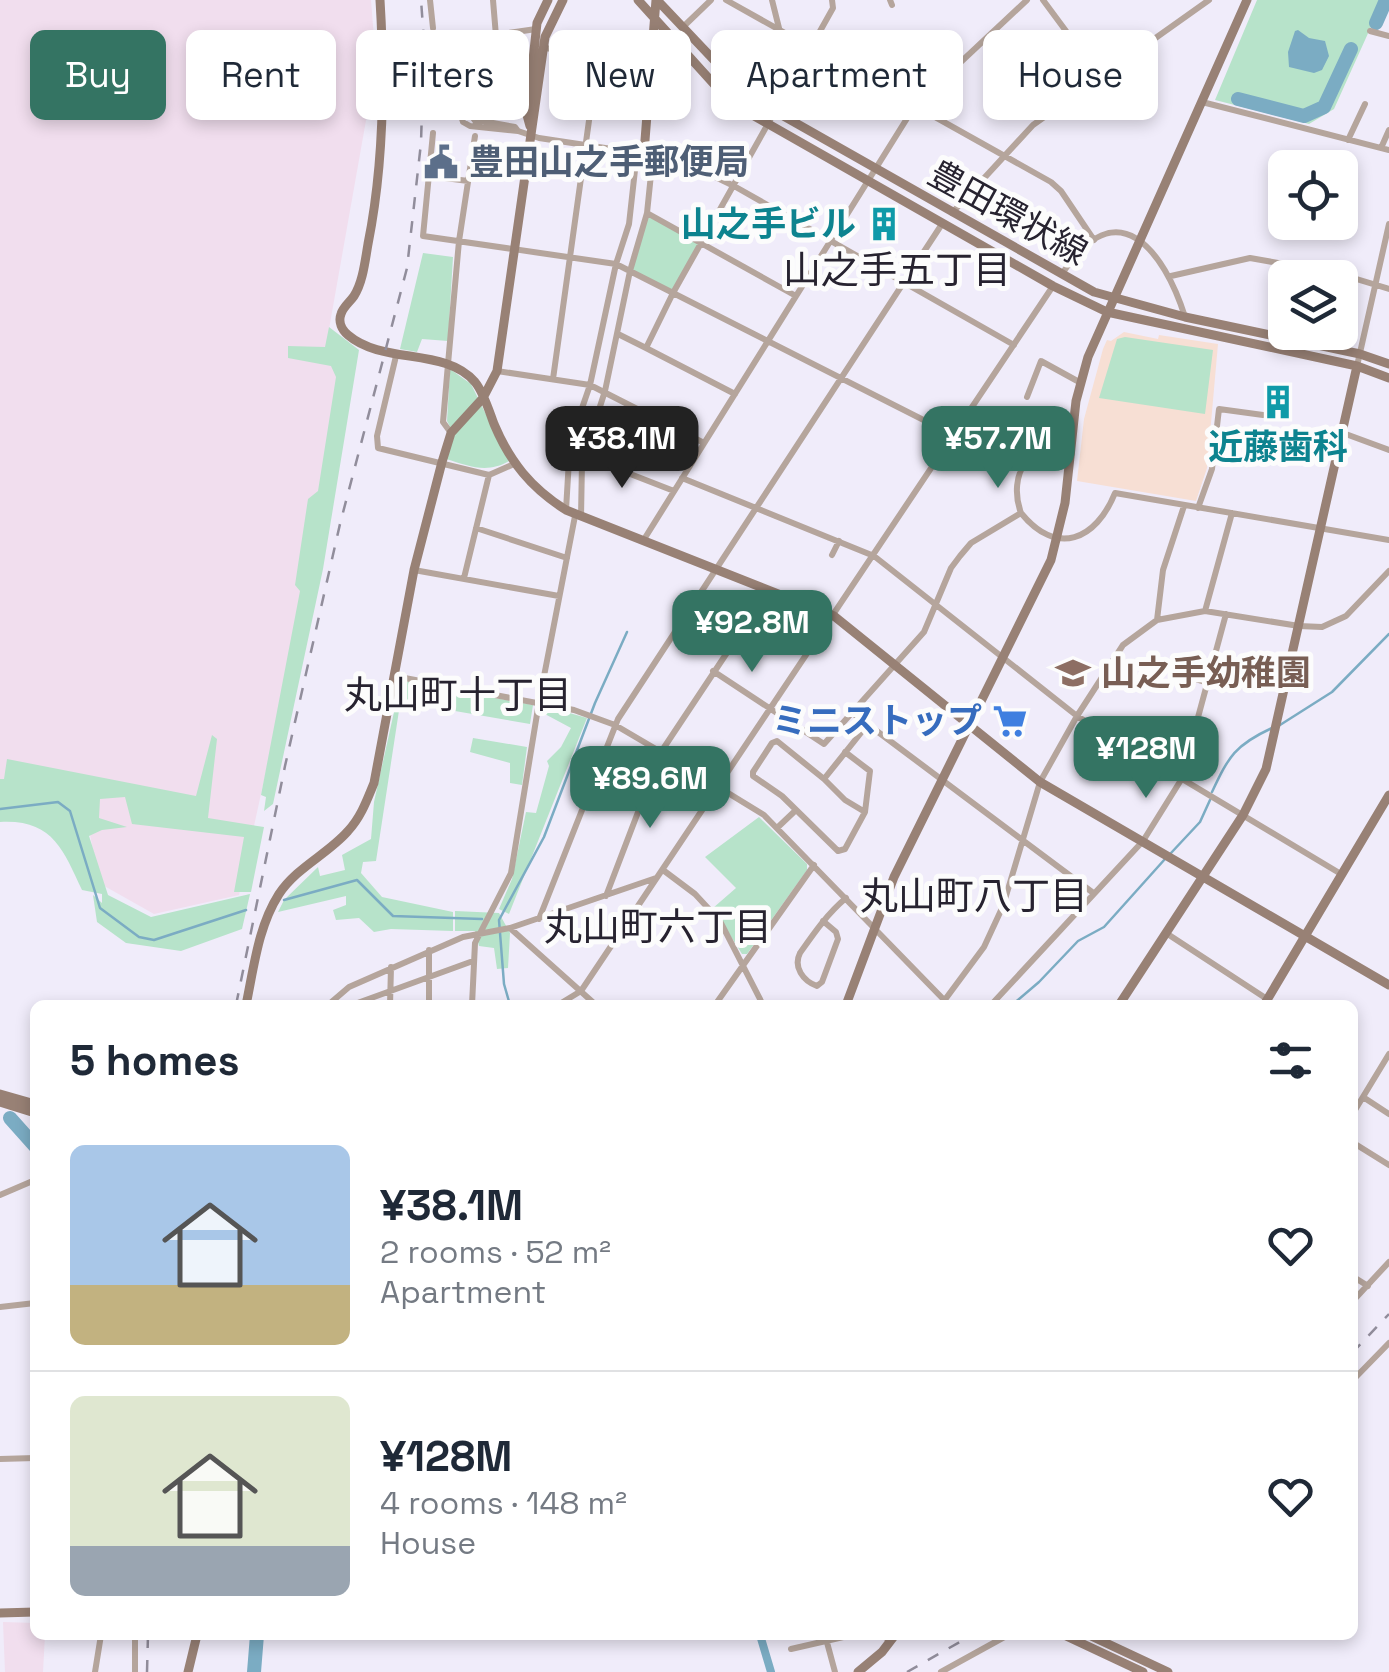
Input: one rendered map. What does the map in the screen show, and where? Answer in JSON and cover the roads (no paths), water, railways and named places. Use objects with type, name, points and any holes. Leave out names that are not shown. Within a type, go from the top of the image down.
[{"type":"street","points":[[380,0],[384,94],[369,240],[356,293],[341,313],[340,321],[350,336],[396,356],[448,364],[475,382],[514,464],[533,488],[574,515],[834,616],[1040,782],[1389,985]]},
{"type":"street","points":[[430,0],[433,28]]},
{"type":"street","points":[[493,0],[496,30]]},
{"type":"street","points":[[530,130],[527,115],[537,29],[548,0]]},
{"type":"street","points":[[247,1000],[262,926],[281,891],[346,833],[362,812],[374,783],[414,570],[442,462],[451,433],[483,398],[497,371],[546,32],[563,0]]},
{"type":"street","name":"豊田環状線","points":[[638,0],[722,93],[769,126],[1053,286],[1107,312],[1357,366],[1389,378]]},
{"type":"street","points":[[654,30],[656,0]]},
{"type":"street","name":"豊田環状線","points":[[656,0],[711,60]]},
{"type":"street","points":[[682,28],[711,0]]},
{"type":"street","points":[[726,0],[780,30]]},
{"type":"street","points":[[772,0],[780,30]]},
{"type":"street","points":[[822,30],[834,8],[832,0]]},
{"type":"street","points":[[963,60],[1027,0]]},
{"type":"street","points":[[1043,0],[1066,30]]},
{"type":"street","points":[[1158,35],[1208,0]]},
{"type":"street","points":[[848,1000],[894,877],[1058,538],[1081,383],[1107,312],[1248,0]]},
{"type":"street","points":[[529,31],[537,29]]},
{"type":"street","points":[[1370,31],[1389,36]]},
{"type":"street","points":[[545,48],[549,49]]},
{"type":"street","points":[[1202,102],[1385,149],[1389,130]]},
{"type":"street","points":[[1348,140],[1365,104]]},
{"type":"street","points":[[462,120],[481,128],[530,130],[542,138],[678,159],[734,186],[1014,345]]},
{"type":"street","points":[[473,120],[481,128]]},
{"type":"street","points":[[481,120],[518,131]]},
{"type":"street","points":[[552,379],[589,120]]},
{"type":"street","points":[[472,1000],[477,934],[510,873],[584,456],[605,392],[630,271],[647,213],[647,120]]},
{"type":"street","points":[[646,348],[673,293],[772,120]]},
{"type":"street","name":"豊田環状線","points":[[788,120],[1061,275],[1113,299],[1360,354],[1389,364]]},
{"type":"street","points":[[643,542],[906,120]]},
{"type":"street","points":[[943,120],[1061,191],[1094,240]]},
{"type":"street","points":[[951,214],[1040,120]]},
{"type":"street","points":[[433,133],[423,236],[616,264],[1020,469]]},
{"type":"street","points":[[451,433],[444,422],[448,364],[459,241],[474,136]]},
{"type":"street","points":[[574,515],[570,442],[590,385],[645,153]]},
{"type":"street","points":[[430,176],[468,181]]},
{"type":"street","points":[[647,213],[796,296]]},
{"type":"street","points":[[539,919],[615,725],[942,224]]},
{"type":"street","points":[[1122,1000],[1243,815],[1266,769],[1389,224]]},
{"type":"street","points":[[1061,275],[1094,240],[1127,234],[1140,240],[1161,260],[1186,317]]},
{"type":"street","points":[[1171,276],[1250,258],[1340,274],[1389,288]]},
{"type":"street","points":[[566,1000],[580,991],[720,787],[1053,286]]},
{"type":"street","points":[[618,334],[736,394]]},
{"type":"street","points":[[396,356],[378,448],[489,475],[514,464]]},
{"type":"street","points":[[1027,397],[1026,391],[1041,361],[1081,383]]},
{"type":"street","points":[[497,371],[590,385],[704,442]]},
{"type":"street","points":[[1198,508],[1212,468],[1219,410],[1263,415]]},
{"type":"street","points":[[1343,433],[1389,450]]},
{"type":"street","points":[[1071,438],[1042,445],[1020,469],[1016,490],[1021,513],[1044,533],[1058,538],[1076,536],[1098,526],[1116,493],[1389,540]]},
{"type":"street","points":[[584,456],[674,492]]},
{"type":"street","points":[[464,578],[489,475]]},
{"type":"street","points":[[682,478],[874,556],[1077,716],[1342,874]]},
{"type":"street","points":[[1158,620],[1163,570],[1184,506]]},
{"type":"street","points":[[713,672],[824,744],[924,632],[951,568],[971,543],[1021,513]]},
{"type":"street","points":[[1205,611],[1232,513]]},
{"type":"street","points":[[476,528],[567,558]]},
{"type":"street","points":[[832,555],[839,541]]},
{"type":"street","points":[[414,570],[559,596]]},
{"type":"street","points":[[948,1000],[984,947],[1013,878],[1020,840],[1040,782],[1123,645],[1158,620],[1205,611],[1322,627],[1346,616],[1389,571]]},
{"type":"street","points":[[606,897],[661,752],[768,590]]},
{"type":"street","points":[[995,1000],[1142,841],[1180,780],[1226,614]]},
{"type":"street","points":[[1182,675],[1208,683]]},
{"type":"street","points":[[394,676],[539,702],[615,725],[661,752],[764,815],[941,1000]]},
{"type":"street","points":[[854,714],[1092,892]]},
{"type":"street","points":[[824,779],[868,724]]},
{"type":"street","points":[[846,752],[870,771],[865,812],[845,849],[838,851],[753,776],[772,742],[777,741],[845,800],[865,812]]},
{"type":"street","points":[[1266,1000],[1389,795]]},
{"type":"street","points":[[777,828],[796,810]]},
{"type":"street","points":[[719,1000],[814,865]]},
{"type":"street","points":[[663,870],[712,911],[761,1000]]},
{"type":"street","points":[[334,1000],[349,986],[429,950],[539,919],[657,878]]},
{"type":"street","points":[[823,921],[838,939],[817,986],[806,980],[796,962],[823,921],[846,898]]},
{"type":"street","points":[[509,928],[590,1000]]},
{"type":"street","points":[[1166,933],[1262,1000]]},
{"type":"street","points":[[429,950],[429,1000]]},
{"type":"street","points":[[365,1000],[474,961]]},
{"type":"street","points":[[390,1000],[391,968]]},
{"type":"street","points":[[1358,1106],[1389,1054]]},
{"type":"street","points":[[0,1094],[30,1103]]},
{"type":"street","points":[[1363,1098],[1389,1114]]},
{"type":"street","points":[[0,1102],[30,1111]]},
{"type":"street","points":[[1358,1146],[1389,1165]]},
{"type":"street","points":[[0,1195],[30,1182]]},
{"type":"street","points":[[1358,1296],[1389,1262]]},
{"type":"street","points":[[1358,1280],[1368,1286]]},
{"type":"street","points":[[0,1307],[30,1304]]},
{"type":"street","points":[[1358,1375],[1389,1343]]},
{"type":"street","points":[[0,1459],[30,1458]]},
{"type":"street","points":[[0,1612],[30,1612]]},
{"type":"street","points":[[94,1672],[100,1640]]},
{"type":"street","points":[[135,1640],[135,1672]]},
{"type":"street","points":[[188,1672],[196,1640]]},
{"type":"street","points":[[791,1650],[820,1640]]},
{"type":"street","points":[[827,1640],[835,1672]]},
{"type":"street","points":[[858,1672],[886,1640]]},
{"type":"street","points":[[941,1672],[999,1640]]},
{"type":"street","points":[[1075,1640],[1144,1672]]},
{"type":"street","points":[[1100,1640],[1168,1672]]},
{"type":"water","points":[[1298,30],[1309,38],[1325,41],[1329,56],[1322,70],[1314,73],[1289,67],[1288,52]]},
{"type":"waterway","points":[[1376,23],[1386,0]]},
{"type":"waterway","points":[[1238,99],[1304,116],[1324,107],[1351,49]]},
{"type":"waterway","points":[[509,1000],[499,920],[544,837],[595,703],[627,632]]},
{"type":"waterway","points":[[1280,725],[1332,692],[1389,634]]},
{"type":"waterway","points":[[1212,792],[1235,753],[1272,728]]},
{"type":"waterway","points":[[1171,853],[1200,822],[1210,800]]},
{"type":"waterway","points":[[0,809],[58,802],[70,811],[100,908],[139,937],[154,940],[246,910]]},
{"type":"waterway","points":[[1018,1000],[1078,941],[1104,927],[1165,859]]},
{"type":"waterway","points":[[284,900],[357,880],[393,916],[482,919]]},
{"type":"waterway","points":[[10,1118],[30,1140]]},
{"type":"waterway","points":[[254,1672],[257,1640]]},
{"type":"waterway","points":[[761,1640],[771,1672]]},
{"type":"railway","points":[[237,1000],[340,524],[407,268],[421,143],[421,0]]},
{"type":"railway","points":[[1358,1347],[1389,1314]]},
{"type":"railway","points":[[147,1672],[148,1640]]},
{"type":"railway","points":[[907,1672],[963,1640]]},
{"type":"place","name":"豊田山之手郵便局","points":[[441,162]]},
{"type":"place","name":"山之手ビル","points":[[884,224]]},
{"type":"place","name":"近藤歯科","points":[[1278,402]]},
{"type":"place","name":"山之手幼稚園","points":[[1073,673]]},
{"type":"place","name":"ミニストップ","points":[[1010,721]]},
{"type":"district","name":"山之手五丁目","points":[[897,270]]},
{"type":"district","name":"丸山町十丁目","points":[[458,695]]},
{"type":"district","name":"丸山町八丁目","points":[[974,896]]},
{"type":"district","name":"丸山町六丁目","points":[[658,927]]}]
